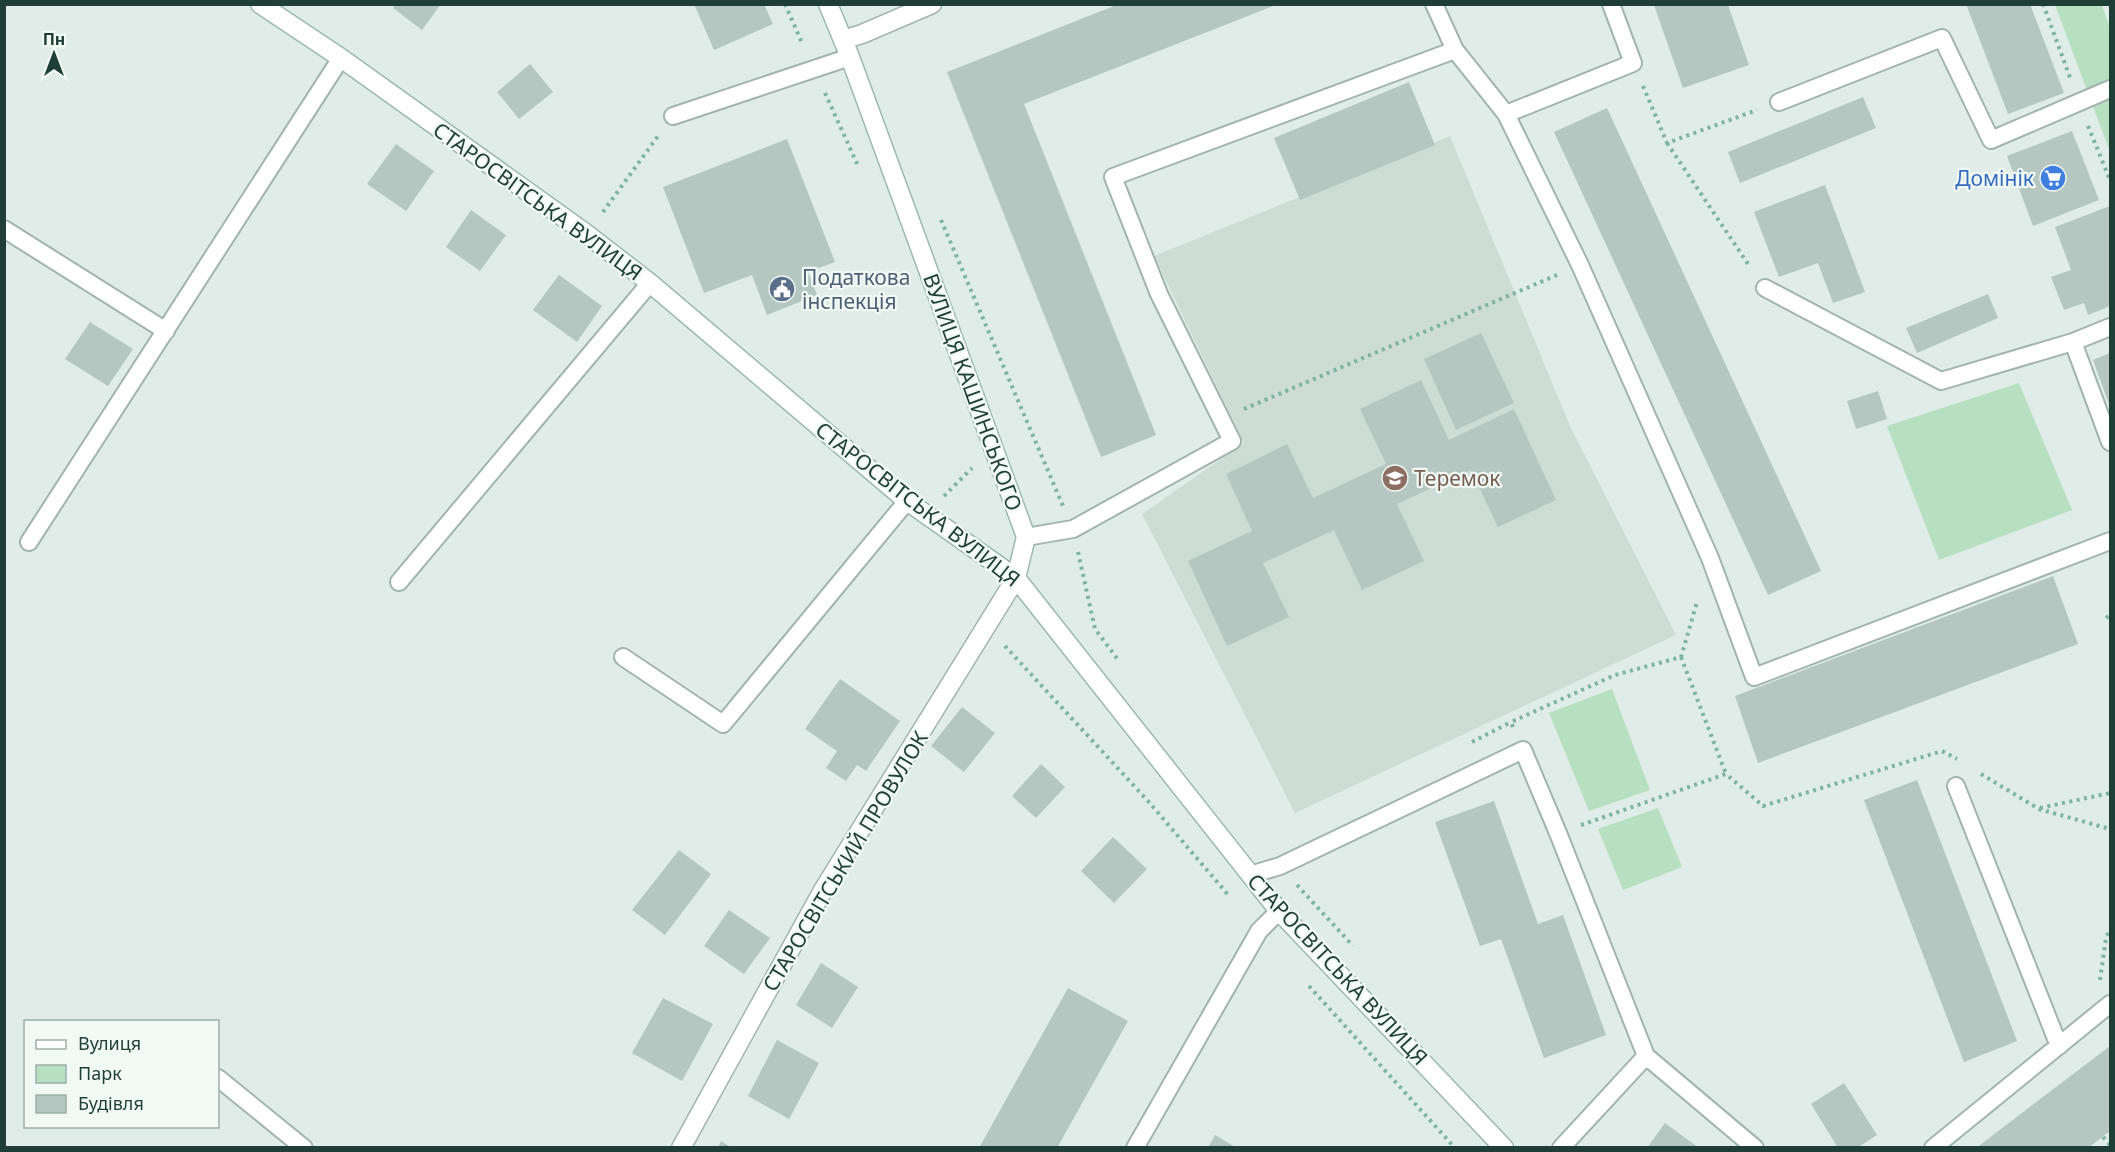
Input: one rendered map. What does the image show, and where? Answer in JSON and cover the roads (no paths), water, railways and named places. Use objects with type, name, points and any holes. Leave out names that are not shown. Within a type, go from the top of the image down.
[{"type":"street","name":"СТАРОСВІТСЬКА ВУЛИЦЯ","points":[[260,4],[341,58],[650,282],[907,501],[1016,578],[1279,911],[1504,1148]]},
{"type":"street","name":"ВУЛИЦЯ КАШИНСЬКОГО","points":[[828,4],[850,57],[1026,537],[1016,578]]},
{"type":"street","points":[[843,40],[932,4]]},
{"type":"street","name":"СТАРОСВІТСЬКИЙ ПРОВУЛОК","points":[[681,1148],[822,892],[1016,578]]},
{"type":"lane","points":[[1434,4],[1455,50],[1506,114],[1580,265],[1710,558],[1754,677],[2110,541]]},
{"type":"lane","points":[[1506,114],[1633,63],[1611,4]]},
{"type":"lane","points":[[1779,102],[1942,38],[1991,140],[2110,88]]},
{"type":"lane","points":[[1026,537],[1073,529],[1232,441],[1159,294],[1113,177],[1455,50]]},
{"type":"lane","points":[[673,116],[850,57]]},
{"type":"lane","points":[[29,542],[341,58]]},
{"type":"lane","points":[[4,229],[166,331]]},
{"type":"lane","points":[[399,582],[650,282]]},
{"type":"lane","points":[[1764,288],[1941,381],[2073,342],[2110,327]]},
{"type":"lane","points":[[2073,342],[2110,442]]},
{"type":"lane","points":[[623,657],[723,724],[907,501]]},
{"type":"lane","points":[[1250,875],[1280,866],[1523,750],[1646,1056],[1755,1148]]},
{"type":"lane","points":[[1956,786],[2059,1046]]},
{"type":"lane","points":[[1136,1148],[1259,931],[1279,911]]},
{"type":"lane","points":[[1932,1148],[2110,1004]]},
{"type":"lane","points":[[1561,1148],[1646,1056]]},
{"type":"lane","points":[[219,1079],[304,1148]]},
{"type":"place","name":"Домінік","points":[[2053,178]]},
{"type":"place","name":"Податкова інспекція","points":[[782,289]]},
{"type":"place","name":"Теремок","points":[[1395,478]]}]
